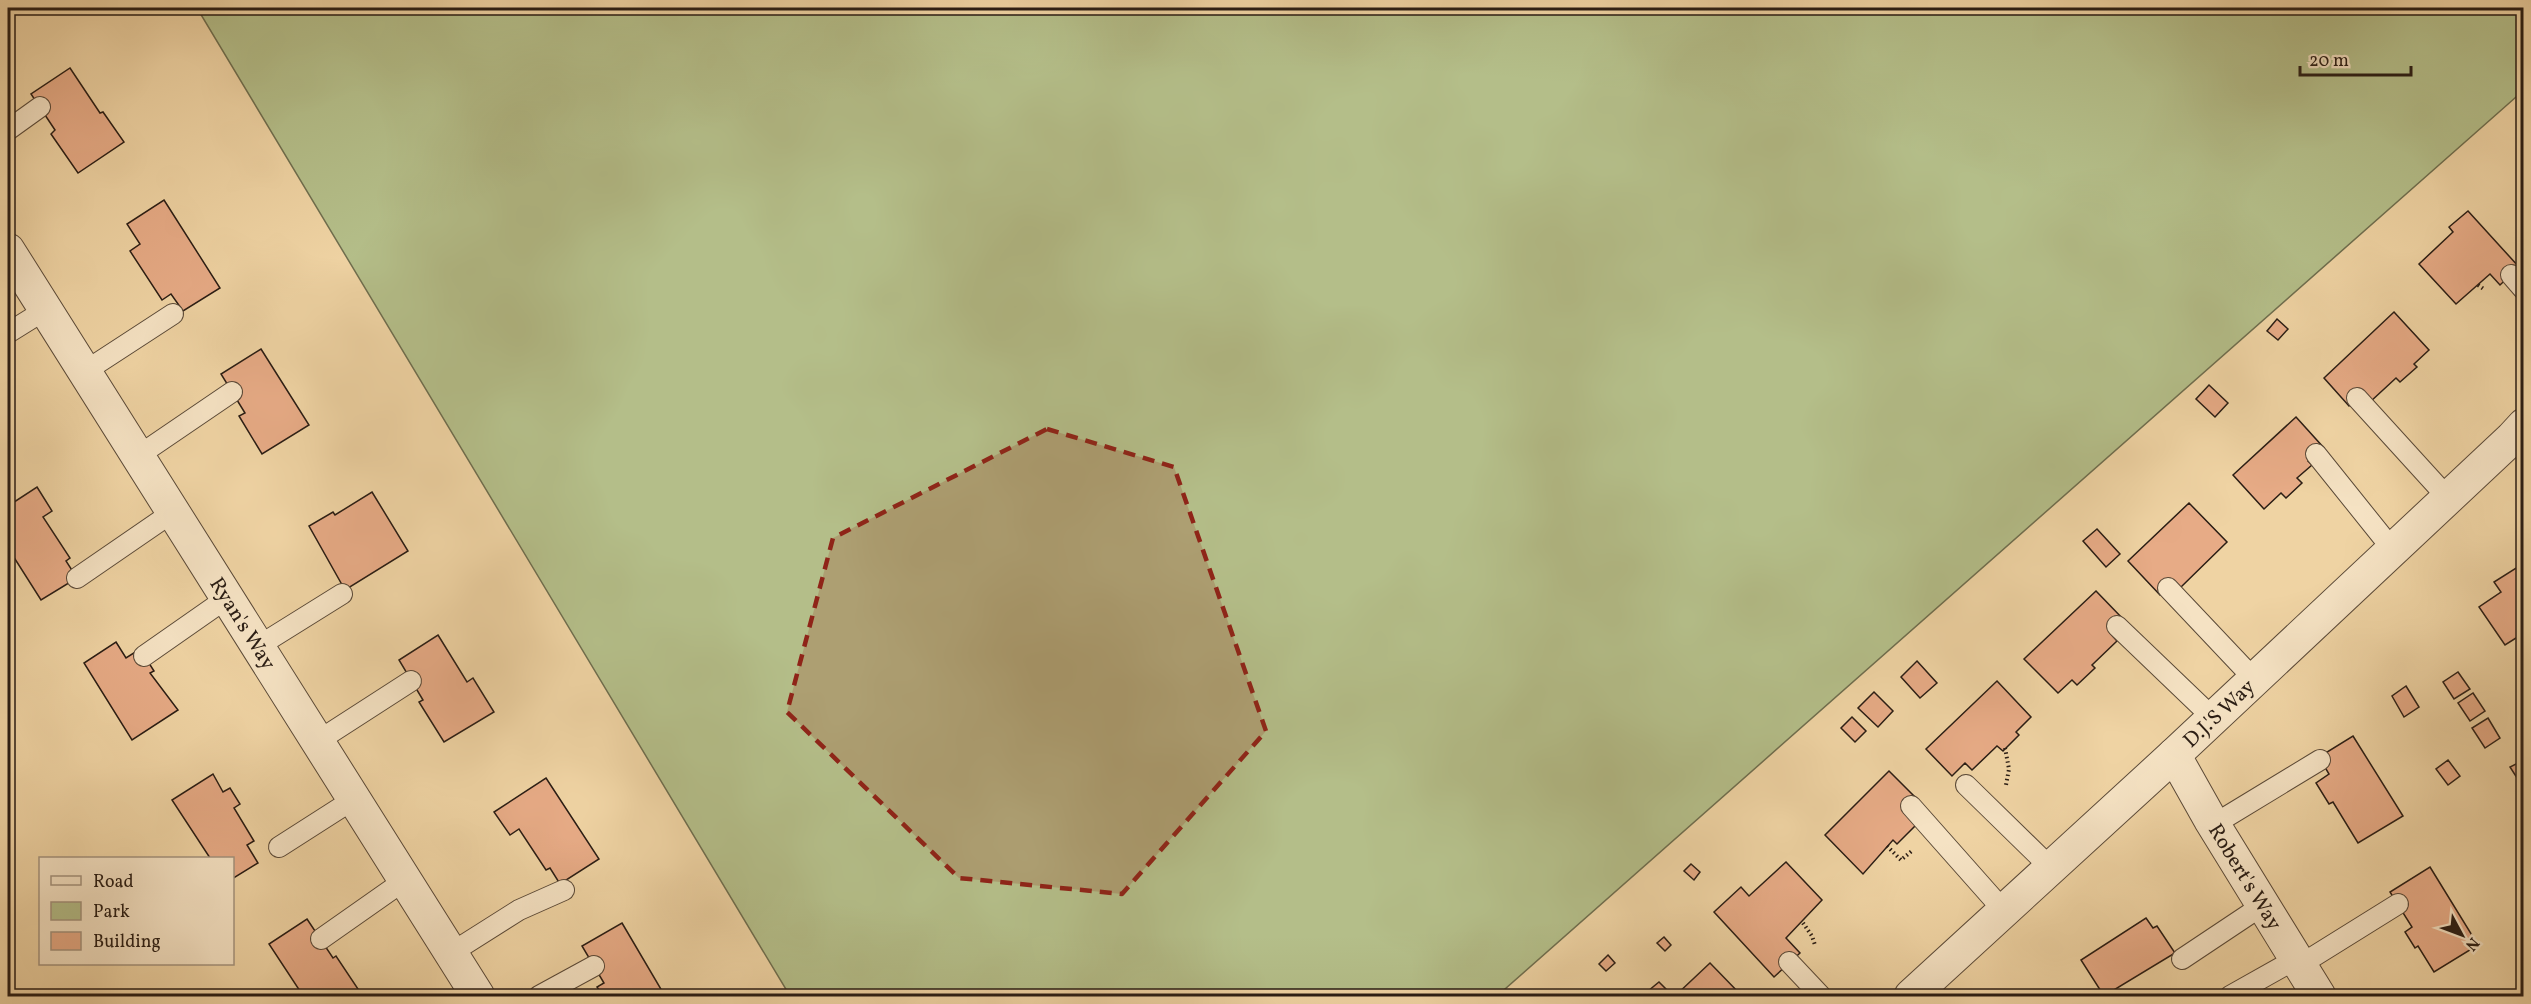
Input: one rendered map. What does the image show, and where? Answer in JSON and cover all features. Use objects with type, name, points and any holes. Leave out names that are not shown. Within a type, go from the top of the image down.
[{"type":"street","name":"Ryan's Way","points":[[8,250],[478,996]]},
{"type":"street","name":"D.J.'S Way","points":[[1911,996],[2174,755],[2523,425]]},
{"type":"street","name":"Robert's Way","points":[[2174,755],[2213,825],[2319,996]]},
{"type":"lane","points":[[8,130],[40,107]]},
{"type":"lane","points":[[8,333],[45,310]]},
{"type":"lane","points":[[84,372],[173,314]]},
{"type":"lane","points":[[138,456],[232,392]]},
{"type":"lane","points":[[2357,398],[2448,498]]},
{"type":"lane","points":[[2316,454],[2393,550]]},
{"type":"lane","points":[[77,578],[173,512]]},
{"type":"lane","points":[[2168,588],[2254,679]]},
{"type":"lane","points":[[257,647],[342,594]]},
{"type":"lane","points":[[144,656],[227,598]]},
{"type":"lane","points":[[2117,626],[2213,718]]},
{"type":"lane","points":[[318,741],[411,681]]},
{"type":"lane","points":[[2213,825],[2320,760]]},
{"type":"lane","points":[[1966,784],[2051,868]]},
{"type":"lane","points":[[279,847],[354,799]]},
{"type":"lane","points":[[1911,806],[2004,911]]},
{"type":"lane","points":[[321,939],[405,880]]},
{"type":"lane","points":[[451,953],[519,910],[564,890]]},
{"type":"lane","points":[[2230,996],[2298,962],[2398,904]]},
{"type":"lane","points":[[2182,959],[2263,905]]},
{"type":"lane","points":[[1789,962],[1821,996]]},
{"type":"lane","points":[[539,996],[594,966]]},
{"type":"highlighted area","points":[[1047,429],[1174,467],[1266,731],[1122,894],[959,878],[787,712],[833,538]]},
{"type":"green space","points":[[197,8],[2523,8],[2524,90],[1497,996],[790,996]]},
{"type":"building","points":[[70,68],[100,113],[103,112],[124,142],[78,173],[51,134],[55,130],[31,94]]},
{"type":"building","points":[[164,200],[220,288],[183,311],[171,294],[162,300],[130,251],[140,244],[127,224]]},
{"type":"building","points":[[2468,211],[2519,267],[2500,285],[2490,274],[2456,304],[2419,264],[2453,232],[2449,227]]},
{"type":"building","points":[[2394,312],[2429,350],[2414,364],[2417,367],[2400,382],[2396,378],[2370,402],[2362,394],[2349,406],[2324,378]]},
{"type":"building","points":[[2277,319],[2288,329],[2278,340],[2267,331]]},
{"type":"building","points":[[261,349],[309,425],[262,454],[239,416],[245,413],[221,374]]},
{"type":"building","points":[[2209,385],[2228,403],[2215,417],[2196,399]]},
{"type":"building","points":[[2296,417],[2324,448],[2308,461],[2312,465],[2297,478],[2302,483],[2286,498],[2281,493],[2264,509],[2233,475]]},
{"type":"building","points":[[37,487],[52,511],[43,517],[70,558],[66,561],[77,578],[41,600],[8,548],[8,506]]},
{"type":"building","points":[[372,492],[408,551],[345,590],[309,526],[333,512],[335,515]]},
{"type":"building","points":[[2189,503],[2227,542],[2180,588],[2174,582],[2160,595],[2128,561]]},
{"type":"building","points":[[2097,529],[2120,554],[2106,567],[2083,541]]},
{"type":"building","points":[[2524,563],[2524,633],[2505,645],[2479,607],[2501,592],[2494,582]]},
{"type":"building","points":[[2096,591],[2124,620],[2110,633],[2117,641],[2092,665],[2095,668],[2077,685],[2072,680],[2058,693],[2024,659]]},
{"type":"building","points":[[438,635],[467,682],[473,678],[494,712],[444,742],[419,702],[423,700],[399,660]]},
{"type":"building","points":[[116,642],[126,658],[140,649],[154,671],[150,673],[178,710],[132,740],[84,663]]},
{"type":"building","points":[[1917,661],[1937,683],[1920,698],[1901,677]]},
{"type":"building","points":[[2458,672],[2470,689],[2454,699],[2443,682]]},
{"type":"building","points":[[1997,681],[2031,717],[2016,732],[2019,735],[2003,751],[1997,746],[1972,770],[1965,763],[1952,776],[1926,749]]},
{"type":"building","points":[[2406,686],[2419,707],[2404,717],[2392,696]]},
{"type":"building","points":[[1874,692],[1893,711],[1878,727],[1858,708]]},
{"type":"building","points":[[2473,693],[2485,711],[2470,721],[2458,703]]},
{"type":"building","points":[[1852,717],[1866,731],[1855,742],[1841,728]]},
{"type":"building","points":[[2488,718],[2500,738],[2485,748],[2472,728]]},
{"type":"building","points":[[2353,736],[2403,816],[2358,843],[2333,802],[2329,804],[2316,783],[2329,774],[2319,757]]},
{"type":"building","points":[[2448,760],[2460,776],[2448,785],[2436,769]]},
{"type":"building","points":[[2524,760],[2524,778],[2519,781],[2510,767]]},
{"type":"building","points":[[1889,771],[1918,800],[1904,813],[1916,825],[1897,844],[1893,840],[1863,874],[1825,835]]},
{"type":"building","points":[[213,774],[223,792],[230,788],[240,804],[234,808],[254,841],[247,845],[258,863],[234,878],[234,857],[209,857],[172,800]]},
{"type":"building","points":[[546,778],[599,859],[560,884],[550,868],[546,870],[519,829],[510,835],[494,812]]},
{"type":"building","points":[[1786,862],[1822,900],[1786,938],[1800,953],[1774,977],[1714,912],[1741,887],[1749,896]]},
{"type":"building","points":[[1691,864],[1700,872],[1694,880],[1684,871]]},
{"type":"building","points":[[2430,867],[2478,945],[2434,972],[2418,946],[2415,948],[2405,932],[2412,927],[2390,892]]},
{"type":"building","points":[[2146,918],[2153,928],[2157,926],[2175,953],[2104,996],[2081,960]]},
{"type":"building","points":[[307,919],[333,958],[336,956],[362,995],[292,996],[300,991],[269,944]]},
{"type":"building","points":[[622,923],[665,996],[603,996],[597,987],[604,983],[582,946]]},
{"type":"building","points":[[1664,937],[1671,945],[1665,951],[1657,943]]},
{"type":"building","points":[[1608,955],[1615,963],[1606,971],[1599,964]]},
{"type":"building","points":[[1710,963],[1742,996],[1675,996]]},
{"type":"building","points":[[1659,982],[1673,996],[1642,996]]},
{"type":"building","points":[[2524,985],[2524,996],[2505,996]]}]
